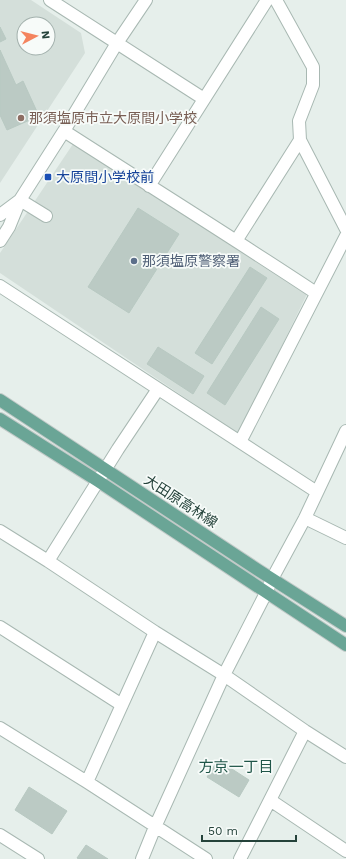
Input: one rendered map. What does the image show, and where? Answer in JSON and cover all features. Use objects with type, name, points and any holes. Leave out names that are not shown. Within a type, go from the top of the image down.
[{"type":"main road","name":"大田原高林線","points":[[0,400],[346,626]]},
{"type":"main road","name":"大田原高林線","points":[[0,419],[98,481],[346,645]]},
{"type":"street","points":[[50,0],[204,99]]},
{"type":"street","points":[[0,241],[9,227],[20,200],[117,43],[146,0]]},
{"type":"street","points":[[149,186],[267,0]]},
{"type":"street","points":[[276,0],[313,67],[313,85],[299,121],[300,140],[346,229]]},
{"type":"street","points":[[64,131],[316,293]]},
{"type":"street","points":[[236,241],[300,140]]},
{"type":"street","points":[[0,215],[20,200]]},
{"type":"street","points":[[20,200],[46,216]]},
{"type":"street","points":[[240,442],[346,236]]},
{"type":"street","points":[[0,286],[317,492]]},
{"type":"street","points":[[48,561],[105,469],[158,388]]},
{"type":"street","points":[[142,859],[155,827],[224,676],[266,593],[272,578],[305,518],[346,432]]},
{"type":"street","points":[[305,518],[346,538]]},
{"type":"street","points":[[0,531],[346,757]]},
{"type":"street","points":[[0,627],[122,706]]},
{"type":"street","points":[[87,782],[155,632]]},
{"type":"street","points":[[0,728],[206,859]]},
{"type":"street","points":[[240,859],[305,731]]},
{"type":"street","points":[[270,800],[346,851]]},
{"type":"street","points":[[0,835],[38,859]]},
{"type":"shaded area","name":"那須塩原市立大原間小学校","points":[[0,0],[31,0],[55,16],[16,16],[16,56],[56,56],[56,16],[81,33],[85,53],[0,183]]},
{"type":"shaded area","points":[[73,144],[308,292],[239,434],[0,273],[0,253]]},
{"type":"building","points":[[0,27],[6,39],[0,42]]},
{"type":"building","points":[[0,50],[16,85],[23,81],[39,116],[7,130],[0,115]]},
{"type":"building","name":"那須塩原警察署","points":[[138,208],[179,234],[129,313],[88,287]]},
{"type":"building","points":[[250,267],[267,278],[212,364],[195,353]]},
{"type":"building","points":[[261,307],[279,319],[225,405],[207,393]]},
{"type":"building","points":[[158,347],[204,376],[193,394],[147,364]]},
{"type":"building","points":[[218,760],[249,780],[239,797],[207,777]]},
{"type":"building","points":[[29,787],[67,811],[52,834],[15,810]]},
{"type":"building","points":[[86,845],[108,859],[77,858]]},
{"type":"place","name":"那須塩原市立大原間小学校","points":[[21,118]]},
{"type":"place","name":"大原間小学校前","points":[[48,177]]},
{"type":"place","name":"那須塩原警察署","points":[[134,261]]},
{"type":"district","name":"方京一丁目","points":[[236,767]]}]
